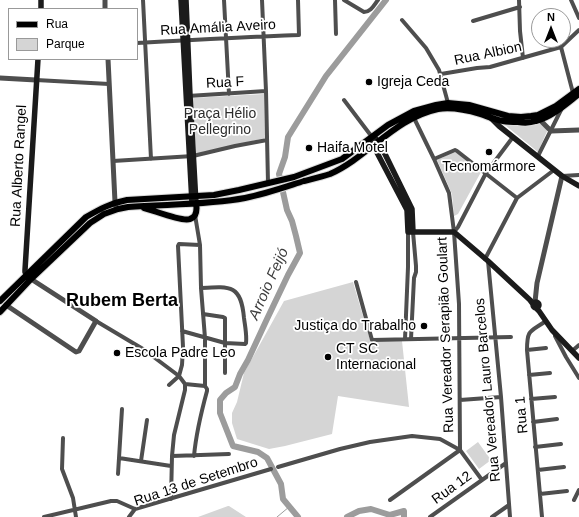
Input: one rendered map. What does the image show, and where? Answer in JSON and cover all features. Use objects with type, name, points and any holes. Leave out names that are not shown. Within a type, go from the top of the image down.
[{"type":"main road","points":[[140,206],[183,219],[190,219],[195,214],[197,208],[194,203],[185,41],[181,0]]},
{"type":"main road","points":[[185,41],[186,0]]},
{"type":"main road","name":"Rua Alberto Rangel","points":[[29,277],[25,270],[38,60]]},
{"type":"main road","points":[[0,312],[29,277],[86,217],[100,208],[115,202],[214,194],[239,190],[303,174],[342,159],[388,125],[414,111],[436,105],[448,103],[469,105],[502,121],[528,122],[540,120],[563,107],[579,89]]},
{"type":"main road","points":[[0,300],[29,277],[90,223],[104,214],[128,207],[221,201],[247,197],[329,174],[345,166],[394,129],[431,111],[451,108],[508,116],[531,116],[538,115],[576,94]]},
{"type":"main road","points":[[490,114],[499,126],[554,170],[579,186]]},
{"type":"main road","points":[[372,137],[385,154],[399,190],[412,209],[411,232],[454,232],[535,303],[552,330],[579,358]]},
{"type":"main road","points":[[303,174],[304,181]]},
{"type":"street","points":[[143,0],[151,159]]},
{"type":"street","points":[[224,0],[229,94]]},
{"type":"street","points":[[262,0],[270,183]]},
{"type":"street","name":"Rua Amália Aveiro","points":[[138,42],[299,35],[298,0]]},
{"type":"street","points":[[335,0],[336,34]]},
{"type":"street","points":[[344,0],[352,2],[364,12],[370,11],[378,0]]},
{"type":"street","points":[[520,0],[520,31],[523,58]]},
{"type":"street","points":[[571,0],[579,18]]},
{"type":"street","points":[[473,21],[520,7]]},
{"type":"street","points":[[402,20],[426,48],[441,74],[448,103]]},
{"type":"street","name":"Rua Albion","points":[[571,38],[579,30]]},
{"type":"street","name":"Rua Albion","points":[[441,74],[490,67],[558,48]]},
{"type":"street","points":[[561,48],[576,94]]},
{"type":"street","points":[[108,60],[115,202],[118,209]]},
{"type":"street","points":[[0,78],[109,84]]},
{"type":"street","name":"Rua F","points":[[188,96],[266,91]]},
{"type":"street","points":[[344,100],[372,137]]},
{"type":"street","points":[[538,156],[563,107]]},
{"type":"street","name":"Rua Vereador Serapião Goulart","points":[[390,500],[460,450],[459,304],[450,193],[414,118]]},
{"type":"street","points":[[540,120],[551,131],[579,130]]},
{"type":"street","points":[[454,232],[458,228],[486,173],[514,137]]},
{"type":"street","points":[[113,162],[191,156],[267,140]]},
{"type":"street","points":[[434,159],[455,150],[517,198]]},
{"type":"street","points":[[487,260],[517,198],[554,170]]},
{"type":"street","points":[[535,303],[537,282],[562,176],[579,175]]},
{"type":"street","points":[[194,456],[200,416],[207,391],[205,386],[205,338],[201,288],[200,245],[195,214]]},
{"type":"street","points":[[411,232],[416,269],[414,278],[411,339]]},
{"type":"street","points":[[405,339],[411,232]]},
{"type":"street","points":[[169,385],[179,376],[182,365],[183,347],[178,246],[179,244],[200,245]]},
{"type":"street","name":"Rua Vereador Lauro Barcelos","points":[[487,260],[501,397],[510,517]]},
{"type":"street","points":[[29,277],[96,321],[143,349],[179,376],[185,384],[185,390],[174,435],[171,466],[171,499]]},
{"type":"street","points":[[356,282],[372,340],[511,337]]},
{"type":"street","points":[[182,331],[225,343],[245,344],[246,342],[243,305],[239,296],[234,291],[226,288],[201,288]]},
{"type":"street","points":[[6,305],[77,352],[96,321]]},
{"type":"street","points":[[203,314],[224,317],[225,373]]},
{"type":"street","name":"Rua 1","points":[[542,517],[527,337],[530,332],[546,321]]},
{"type":"street","points":[[552,330],[579,378]]},
{"type":"street","points":[[572,351],[579,345]]},
{"type":"street","points":[[527,350],[546,348]]},
{"type":"street","points":[[529,375],[550,374]]},
{"type":"street","points":[[185,384],[205,386]]},
{"type":"street","points":[[460,400],[501,397]]},
{"type":"street","points":[[531,399],[555,397]]},
{"type":"street","points":[[118,474],[122,409]]},
{"type":"street","points":[[141,462],[147,420]]},
{"type":"street","points":[[533,422],[557,420]]},
{"type":"street","points":[[278,467],[370,442],[412,436],[440,439],[460,450],[482,480]]},
{"type":"street","points":[[63,438],[62,469],[70,489],[76,517]]},
{"type":"street","points":[[536,447],[561,444]]},
{"type":"street","points":[[172,456],[229,454]]},
{"type":"street","points":[[119,458],[171,466]]},
{"type":"street","name":"Rua 12","points":[[430,517],[506,463]]},
{"type":"street","points":[[538,470],[564,467]]},
{"type":"street","name":"Rua 13 de Setembro","points":[[129,517],[135,510],[271,469]]},
{"type":"street","points":[[574,500],[579,490]]},
{"type":"street","points":[[540,494],[567,491]]},
{"type":"street","points":[[44,517],[111,501],[117,501],[135,510]]},
{"type":"street","points":[[492,517],[509,505]]},
{"type":"green space","name":"Praça Hélio Pellegrino","points":[[264,94],[265,138],[196,154],[192,98]]},
{"type":"green space","points":[[540,123],[548,129],[538,152],[505,125]]},
{"type":"green space","points":[[453,152],[460,154],[481,172],[458,214],[454,216],[452,194],[437,160]]},
{"type":"green space","name":"CT SC Internacional","points":[[353,282],[370,340],[402,341],[409,407],[338,396],[332,434],[269,449],[237,439],[232,423],[232,413],[237,402],[244,373],[284,301]]},
{"type":"green space","points":[[478,442],[491,460],[479,469],[466,451]]},
{"type":"green space","points":[[228,506],[246,517],[198,517]]},
{"type":"waterway","name":"Arroio Feijó","points":[[298,517],[283,499],[281,484],[267,458],[258,452],[233,446],[220,413],[220,400],[226,393],[235,387],[300,253],[292,221],[287,210],[279,174],[285,157],[288,137],[326,76],[386,0]]},
{"type":"waterway","points":[[277,517],[289,507]]},
{"type":"waterway","name":"Arroio Feijó","points":[[347,517],[359,511],[371,509],[390,515],[404,511],[404,517]]},
{"type":"place","name":"Igreja Ceda","points":[[369,82]]},
{"type":"place","name":"Haifa Motel","points":[[309,148]]},
{"type":"place","name":"Tecnomármore","points":[[489,152]]},
{"type":"place","name":"Justiça do Trabalho","points":[[424,326]]},
{"type":"place","name":"Escola Padre Leo","points":[[117,353]]},
{"type":"place","name":"CT SC Internacional","points":[[328,357]]},
{"type":"district","name":"Rubem Berta","points":[[122,301]]}]
